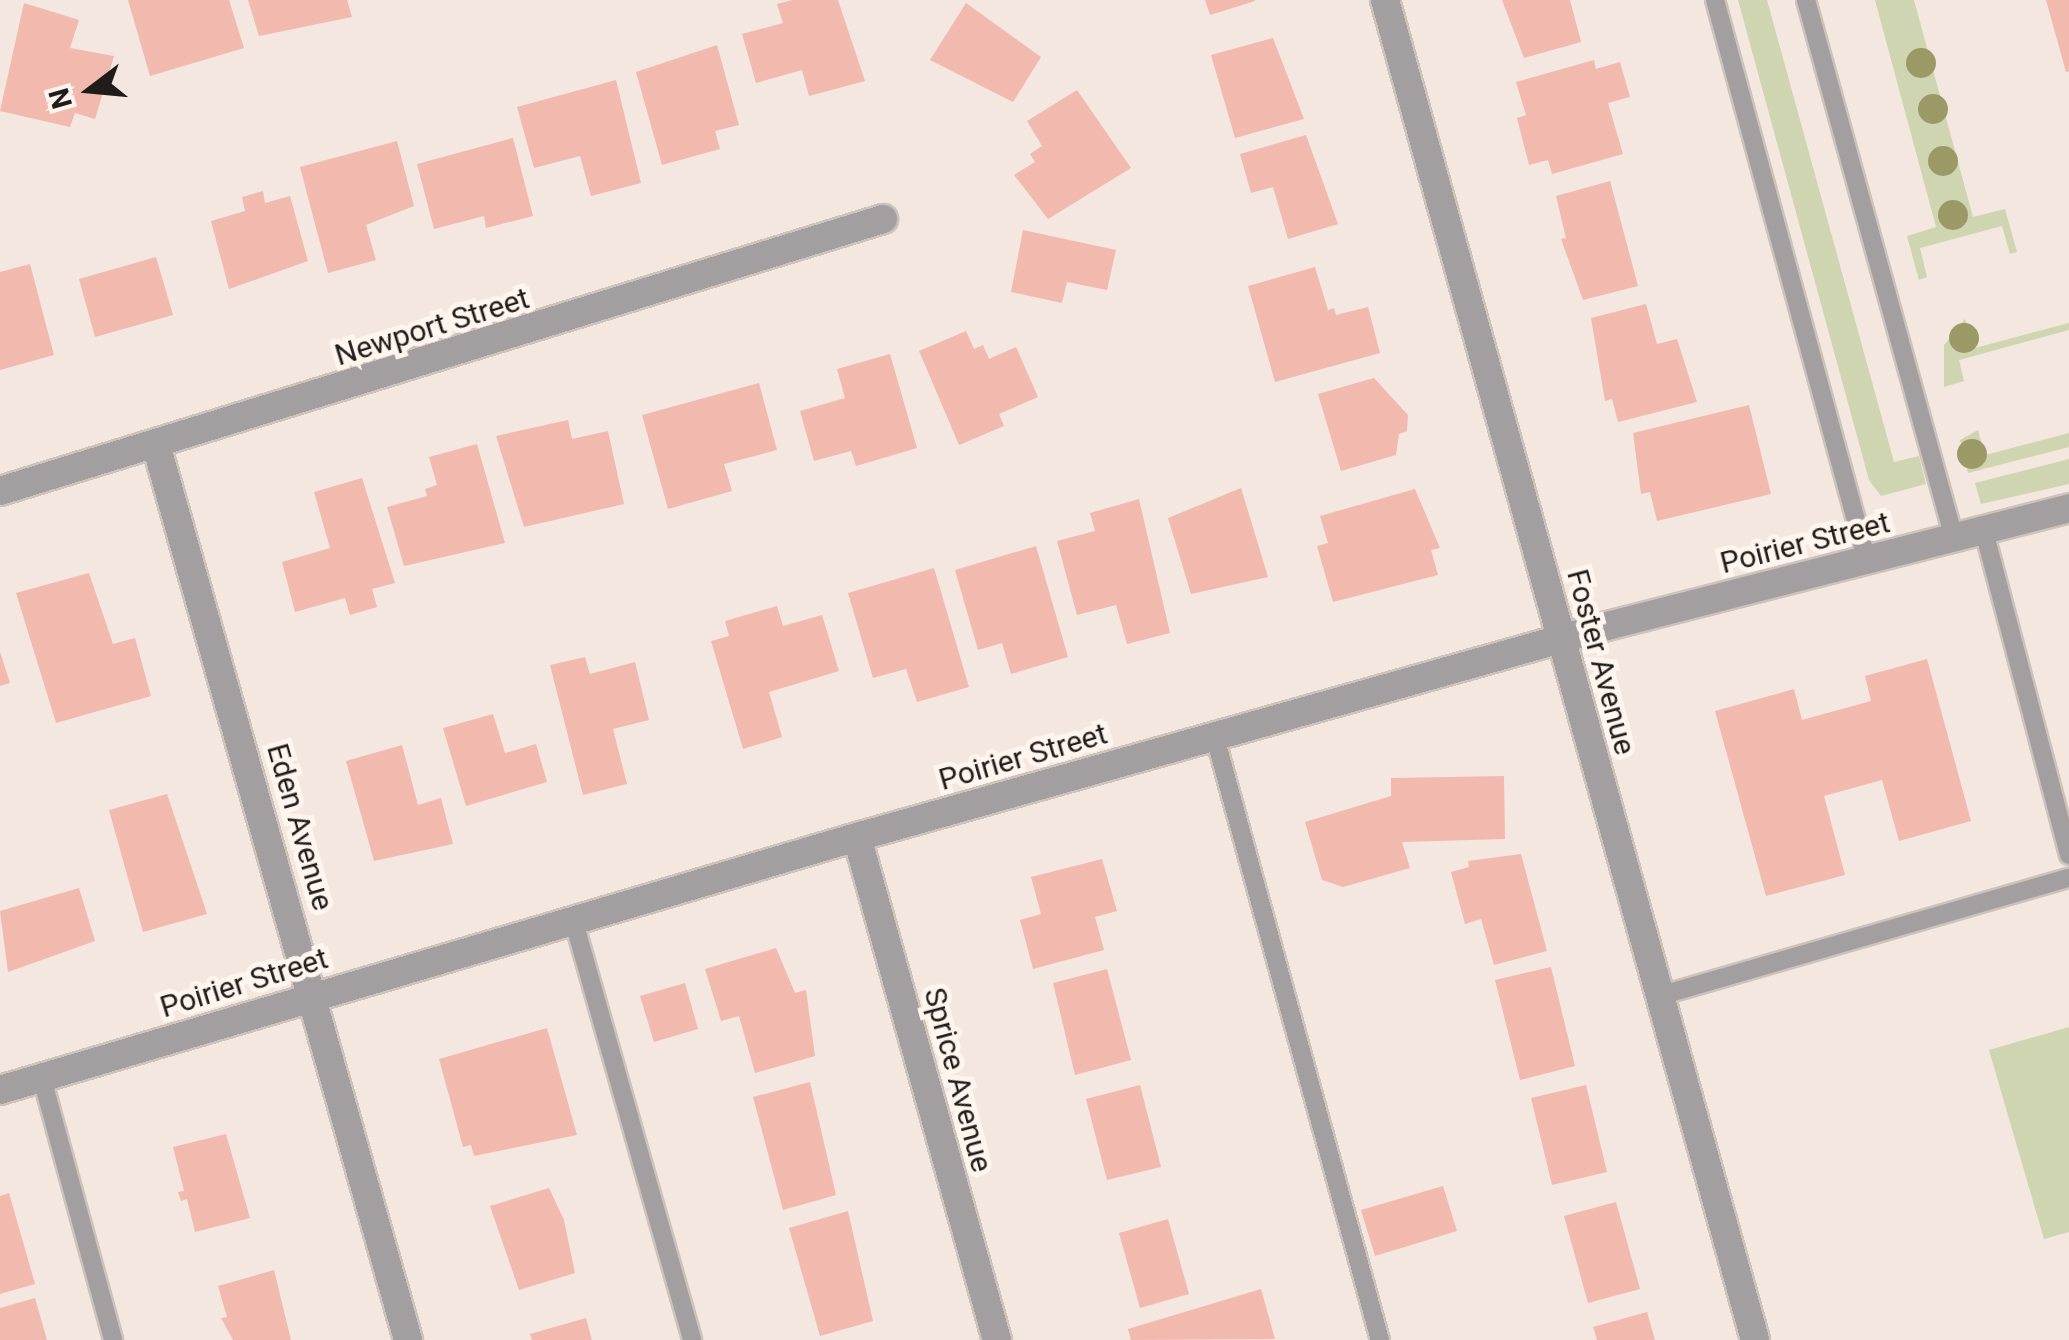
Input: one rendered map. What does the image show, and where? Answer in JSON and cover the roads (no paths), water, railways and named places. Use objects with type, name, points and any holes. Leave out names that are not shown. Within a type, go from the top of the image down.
[{"type":"street","name":"Foster Avenue","points":[[1385,0],[1755,1340]]},
{"type":"street","name":"Newport Street","points":[[0,492],[158,448],[883,219]]},
{"type":"street","name":"Eden Avenue","points":[[158,448],[408,1340]]},
{"type":"street","name":"Poirier Street","points":[[0,1090],[857,837],[1562,640],[2069,508]]},
{"type":"street","name":"Sprice Avenue","points":[[857,837],[996,1340]]},
{"type":"lane","points":[[1714,0],[1867,561]]},
{"type":"lane","points":[[1806,0],[1954,538]]},
{"type":"lane","points":[[1984,531],[2069,855]]},
{"type":"lane","points":[[1215,737],[1380,1340]]},
{"type":"lane","points":[[1660,996],[2069,878]]},
{"type":"lane","points":[[574,922],[692,1340]]},
{"type":"lane","points":[[42,1078],[113,1340]]}]
